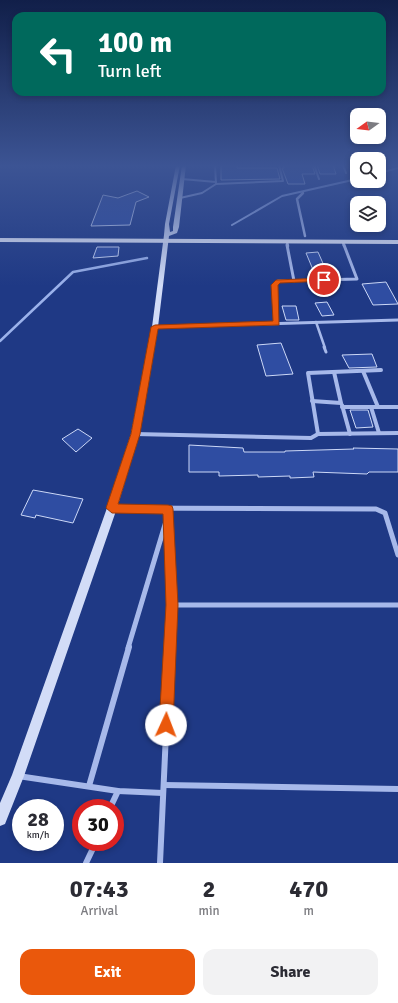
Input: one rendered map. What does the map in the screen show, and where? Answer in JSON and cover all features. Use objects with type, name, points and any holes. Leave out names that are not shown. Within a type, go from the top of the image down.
[{"type":"main road","points":[[0,819],[18,776],[112,508],[135,434],[155,327],[170,205]]},
{"type":"main road","points":[[167,238],[175,232],[179,205]]},
{"type":"main road","points":[[0,235],[287,242],[398,242]]},
{"type":"main road","points":[[0,240],[398,236]]},
{"type":"street","points":[[298,205],[305,236]]},
{"type":"street","points":[[287,242],[294,281]]},
{"type":"street","points":[[276,323],[274,285],[278,281],[357,279],[343,242]]},
{"type":"street","points":[[155,327],[398,320]]},
{"type":"street","points":[[318,434],[308,373],[381,370]]},
{"type":"street","points":[[363,371],[378,407]]},
{"type":"street","points":[[334,372],[350,434]]},
{"type":"street","points":[[312,401],[342,405],[398,407]]},
{"type":"street","points":[[371,407],[380,433]]},
{"type":"street","points":[[135,434],[311,438],[318,434],[398,433]]},
{"type":"street","points":[[112,508],[376,509],[385,513],[398,555]]},
{"type":"street","points":[[160,863],[172,605],[168,509]]},
{"type":"street","points":[[89,786],[162,530],[168,516]]},
{"type":"street","points":[[172,605],[398,605]]},
{"type":"street","points":[[18,776],[118,791],[164,793]]},
{"type":"street","points":[[164,785],[398,788]]},
{"type":"street","points":[[114,799],[118,791]]},
{"type":"street","points":[[86,863],[92,851]]},
{"type":"lane","points":[[316,322],[326,352]]},
{"type":"building","points":[[99,205],[135,205],[130,225],[91,226]]},
{"type":"building","points":[[97,247],[119,247],[118,256],[93,258]]},
{"type":"building","points":[[318,252],[329,277],[316,277],[306,253]]},
{"type":"building","points":[[386,282],[398,304],[373,305],[362,284]]},
{"type":"building","points":[[327,302],[334,315],[322,316],[315,303]]},
{"type":"building","points":[[282,306],[296,306],[299,320],[286,320]]},
{"type":"building","points":[[281,343],[293,374],[266,376],[257,345]]},
{"type":"building","points":[[372,354],[377,367],[349,368],[342,355]]},
{"type":"building","points":[[350,410],[368,410],[373,427],[356,428]]},
{"type":"building","points":[[78,429],[92,438],[76,452],[62,439]]},
{"type":"building","points":[[189,445],[243,448],[244,452],[285,452],[354,449],[353,448],[398,449],[398,472],[369,472],[367,474],[313,472],[314,477],[290,478],[290,476],[258,477],[258,475],[219,476],[219,472],[189,472]]},
{"type":"building","points":[[33,490],[83,499],[73,523],[36,515],[35,518],[21,515]]},
{"type":"waterway","points":[[232,225],[266,205]]},
{"type":"waterway","points":[[0,341],[73,272],[147,258]]},
{"type":"route","points":[[166,725],[172,605],[168,509],[112,508],[135,434],[155,327],[276,323],[274,285],[278,281],[324,280]]}]
